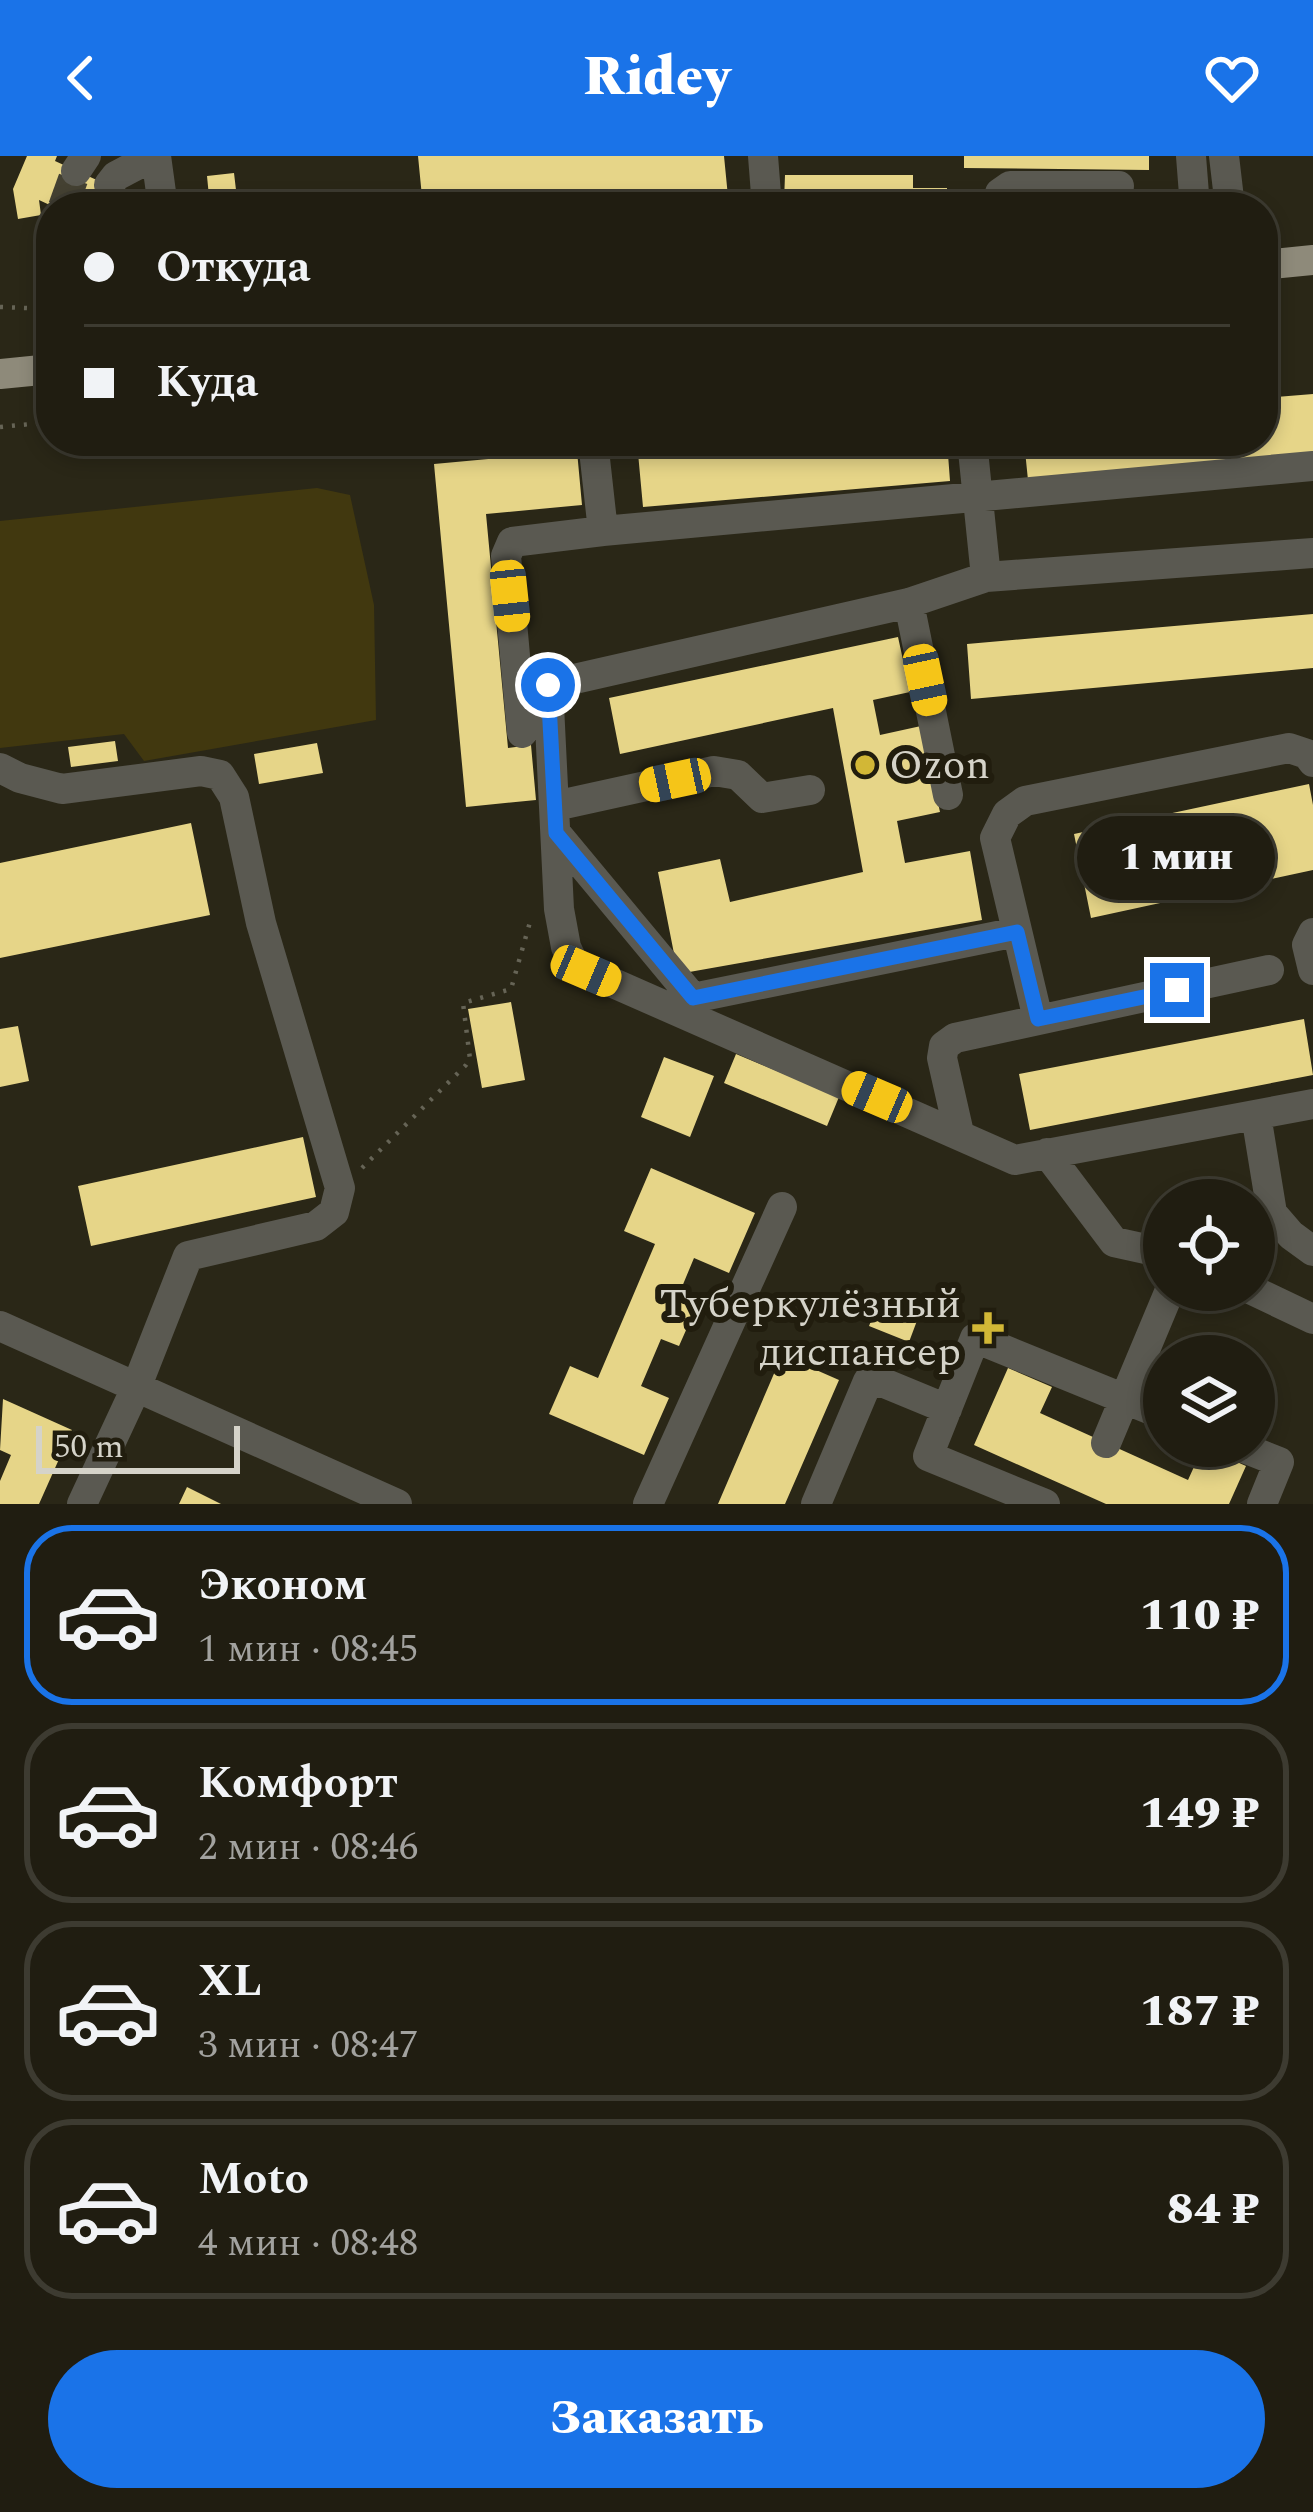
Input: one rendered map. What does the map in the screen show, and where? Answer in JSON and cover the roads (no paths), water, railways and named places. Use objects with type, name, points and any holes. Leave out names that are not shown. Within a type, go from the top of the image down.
[{"type":"main road","points":[[1278,264],[1313,260]]},
{"type":"main road","points":[[0,374],[36,370]]},
{"type":"street","points":[[110,185],[116,176],[155,156],[161,192]]},
{"type":"street","points":[[763,156],[766,192]]},
{"type":"street","points":[[1192,156],[1194,192]]},
{"type":"street","points":[[1224,156],[1228,192]]},
{"type":"street","points":[[1001,192],[1010,186],[1119,186]]},
{"type":"street","points":[[595,456],[603,531]]},
{"type":"street","points":[[974,456],[986,577]]},
{"type":"street","points":[[1313,466],[603,531],[512,542],[506,556],[556,820],[559,909],[566,947],[572,960],[586,971],[1015,1160],[1313,1104]]},
{"type":"street","points":[[533,681],[909,604],[986,577],[1313,553]]},
{"type":"street","points":[[909,604],[948,795]]},
{"type":"street","points":[[522,733],[533,681]]},
{"type":"street","points":[[1038,1019],[995,838],[1006,814],[1025,801],[1289,748],[1307,754],[1313,762]]},
{"type":"street","points":[[0,768],[62,789],[201,771],[220,776],[234,797],[261,923],[340,1189],[334,1212],[316,1226],[188,1256],[136,1388],[82,1504]]},
{"type":"street","points":[[556,820],[714,771],[738,776],[762,798],[810,790]]},
{"type":"street","points":[[556,820],[711,1025]]},
{"type":"street","points":[[693,998],[1017,932]]},
{"type":"street","points":[[1313,933],[1307,946],[1313,970]]},
{"type":"street","points":[[959,1133],[942,1058],[944,1046],[955,1038],[1270,970]]},
{"type":"street","points":[[1256,1115],[1272,1213],[1291,1235],[1313,1250]]},
{"type":"street","points":[[1047,1153],[1114,1242],[1143,1248]]},
{"type":"street","points":[[648,1504],[782,1207]]},
{"type":"street","points":[[1275,1301],[1313,1319]]},
{"type":"street","points":[[1106,1443],[1161,1311]]},
{"type":"street","points":[[0,1326],[397,1504]]},
{"type":"street","points":[[1046,1504],[928,1456],[975,1339],[1143,1407]]},
{"type":"street","points":[[816,1504],[868,1381],[947,1408]]},
{"type":"street","points":[[1262,1504],[1279,1462],[1275,1460]]},
{"type":"tunnel","points":[[68,192],[76,171]]},
{"type":"place","name":"Ozon","points":[[865,765]]},
{"type":"place","name":"Туберкулёзный диспансер","points":[[988,1328]]}]
